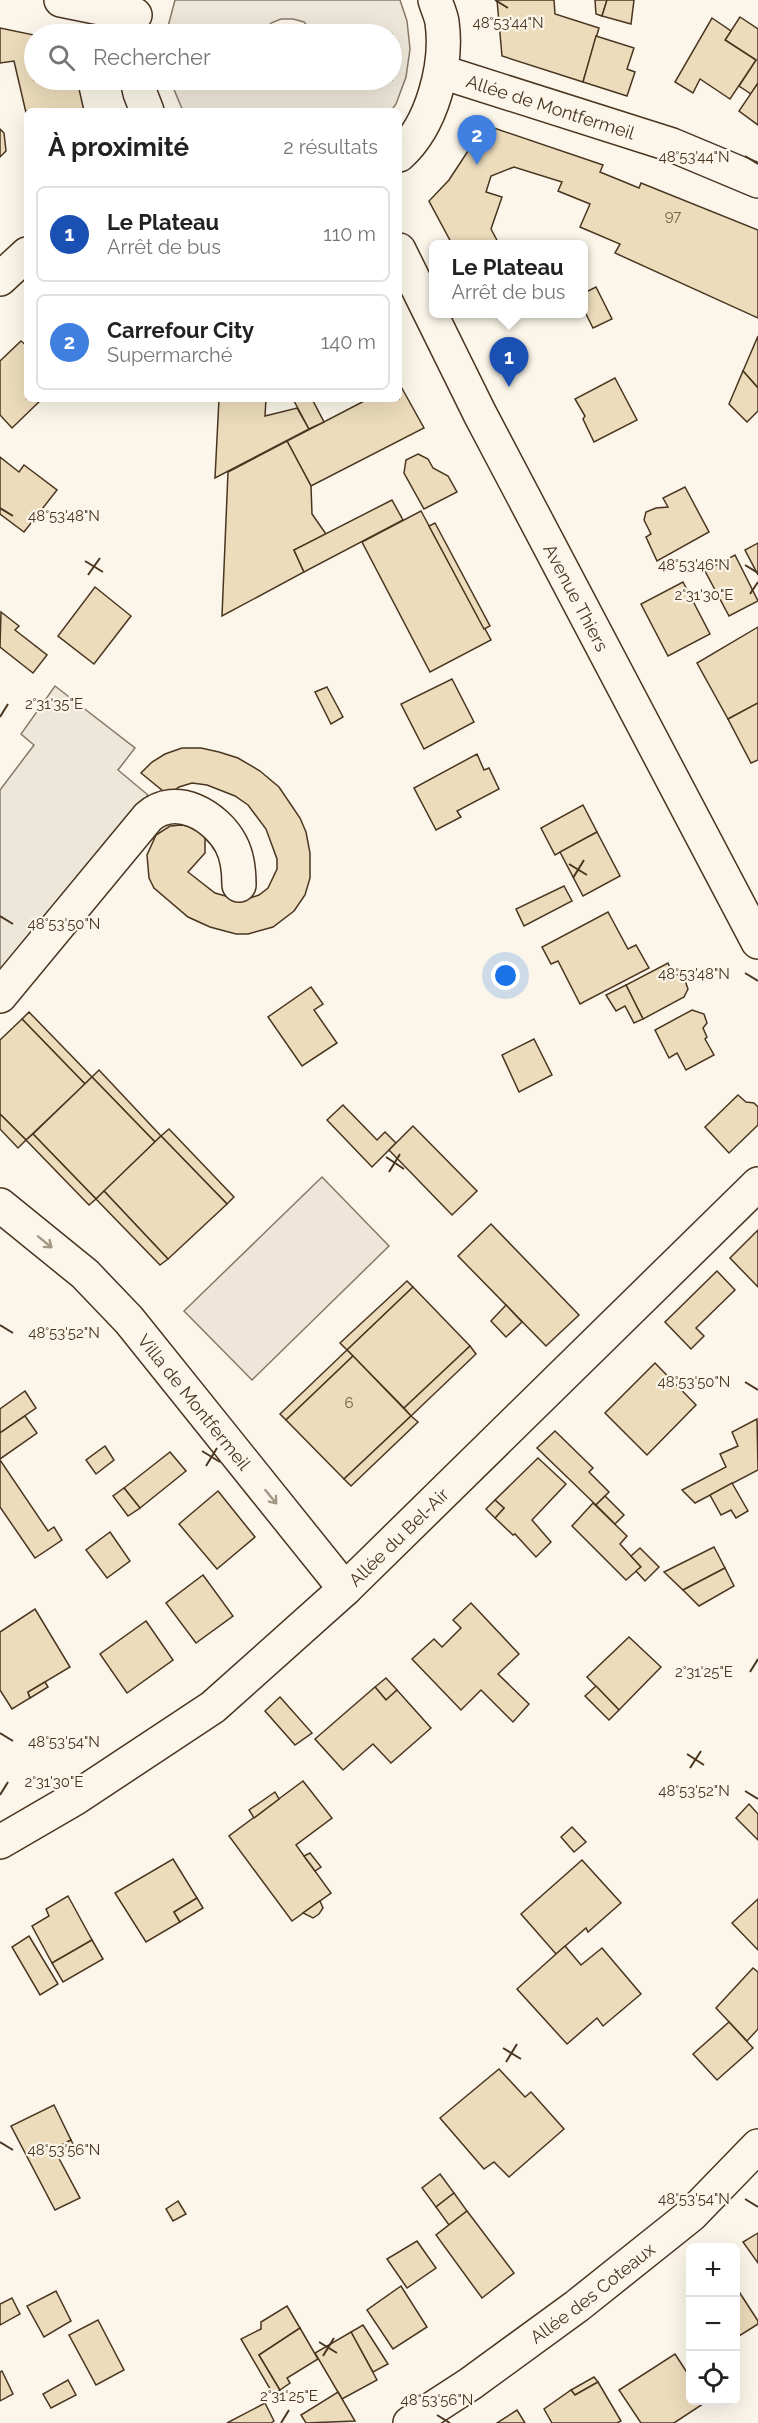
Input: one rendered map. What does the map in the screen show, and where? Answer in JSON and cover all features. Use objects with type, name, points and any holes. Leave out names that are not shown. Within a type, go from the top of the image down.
[{"type":"street","points":[[61,0],[137,17]]},
{"type":"street","points":[[402,151],[428,115],[442,72],[442,22],[435,0]]},
{"type":"street","name":"Allée de Montfermeil","points":[[442,72],[672,145],[758,182]]},
{"type":"street","points":[[139,90],[146,108]]},
{"type":"street","name":"Avenue Thiers","points":[[402,256],[429,311]]},
{"type":"street","points":[[0,279],[24,257]]},
{"type":"street","name":"Avenue Thiers","points":[[433,318],[480,414],[758,942]]},
{"type":"street","points":[[0,996],[148,817],[161,809],[182,807],[194,810],[214,823],[224,833],[237,858],[239,885]]},
{"type":"street","name":"Allée du Bel-Air","points":[[0,1842],[74,1799],[213,1707],[345,1589],[758,1184]]},
{"type":"street","name":"Villa de Montfermeil","points":[[0,1205],[85,1274],[129,1320],[345,1589]]},
{"type":"street","name":"Allée des Coteaux","points":[[410,2423],[470,2384],[568,2312],[692,2215],[758,2146]]},
{"type":"shaded area","points":[[175,0],[400,0],[407,21],[410,49],[406,77],[402,88],[402,24],[306,24],[293,19],[281,19],[270,24],[169,24]]},
{"type":"shaded area","points":[[174,90],[401,90],[393,108],[182,108]]},
{"type":"shaded area","points":[[55,686],[135,748],[118,770],[148,795],[0,976],[0,790],[34,745],[21,734]]},
{"type":"shaded area","points":[[322,1177],[389,1246],[252,1380],[184,1311]]},
{"type":"building","points":[[497,0],[554,0],[555,14],[599,28],[583,82],[502,56]]},
{"type":"building","points":[[595,0],[607,0],[602,16],[596,14]]},
{"type":"building","points":[[607,0],[634,0],[631,24],[602,16]]},
{"type":"building","points":[[740,17],[758,29],[758,83],[751,94],[739,86],[756,60],[725,40]]},
{"type":"building","points":[[712,18],[731,31],[725,40],[756,60],[730,99],[700,79],[693,93],[675,82]]},
{"type":"building","points":[[0,28],[24,33],[24,90],[79,90],[83,108],[25,108],[14,61],[0,63]]},
{"type":"building","points":[[596,36],[634,48],[627,69],[635,72],[627,96],[583,82]]},
{"type":"building","points":[[758,83],[758,125],[739,111]]},
{"type":"building","points":[[485,125],[603,165],[600,172],[639,188],[641,183],[758,230],[758,318],[615,253],[620,244],[580,227],[590,204],[558,191],[562,182],[514,167],[491,176],[486,192],[502,197],[491,229],[497,240],[450,240],[429,201],[449,180]]},
{"type":"building","points":[[0,129],[4,133],[6,151],[0,157]]},
{"type":"building","points":[[596,287],[612,319],[593,328],[588,318],[588,291]]},
{"type":"building","points":[[758,336],[758,388],[743,371]]},
{"type":"building","points":[[21,341],[24,344],[24,402],[39,402],[12,428],[0,415],[0,361]]},
{"type":"building","points":[[743,371],[758,388],[758,411],[747,422],[729,404]]},
{"type":"building","points":[[615,378],[637,420],[594,442],[583,419],[585,416],[575,399]]},
{"type":"building","points":[[402,388],[424,428],[311,486],[287,441],[362,402],[402,402]]},
{"type":"building","points":[[219,402],[266,402],[265,416],[297,408],[309,429],[215,478]]},
{"type":"building","points":[[295,402],[314,402],[324,422],[309,429]]},
{"type":"building","points":[[287,441],[311,486],[312,514],[326,534],[294,550],[304,572],[222,616],[228,472]]},
{"type":"building","points":[[418,454],[428,459],[433,468],[448,476],[457,492],[424,509],[404,473],[406,460]]},
{"type":"building","points":[[0,457],[19,472],[24,465],[57,490],[24,532],[0,514]]},
{"type":"building","points":[[685,487],[709,532],[657,561],[646,537],[651,534],[644,520],[646,512],[668,507],[663,498]]},
{"type":"building","points":[[392,500],[403,520],[304,572],[294,550]]},
{"type":"building","points":[[421,511],[491,640],[430,672],[362,542]]},
{"type":"building","points":[[435,523],[490,626],[484,629],[429,526]]},
{"type":"building","points":[[758,543],[758,575],[745,550]]},
{"type":"building","points":[[735,555],[758,601],[729,616],[705,571]]},
{"type":"building","points":[[683,582],[710,634],[668,656],[641,604]]},
{"type":"building","points":[[95,587],[131,616],[94,664],[58,636]]},
{"type":"building","points":[[1,612],[19,626],[15,630],[47,655],[33,673],[0,647]]},
{"type":"building","points":[[758,627],[758,703],[728,719],[697,663]]},
{"type":"building","points":[[452,679],[474,722],[424,749],[401,704]]},
{"type":"building","points":[[327,687],[343,717],[331,724],[315,692]]},
{"type":"building","points":[[758,703],[758,760],[751,763],[728,719]]},
{"type":"building","points":[[182,748],[201,748],[219,752],[238,758],[260,771],[279,787],[300,818],[306,832],[310,853],[310,878],[305,895],[294,911],[273,927],[248,934],[236,934],[210,927],[188,917],[154,888],[149,878],[147,855],[156,835],[170,826],[194,827],[201,832],[205,838],[205,853],[188,872],[215,893],[236,899],[247,899],[259,895],[268,888],[277,869],[277,859],[266,829],[248,805],[235,796],[207,785],[192,783],[179,787],[168,795],[141,773],[165,754]]},
{"type":"building","points":[[477,754],[484,770],[489,768],[499,789],[457,811],[461,817],[436,830],[414,788]]},
{"type":"building","points":[[583,805],[597,832],[555,855],[541,828]]},
{"type":"building","points":[[597,832],[620,876],[583,896],[560,852]]},
{"type":"building","points":[[564,886],[572,901],[524,926],[516,909]]},
{"type":"building","points":[[608,912],[628,949],[636,945],[649,968],[580,1004],[558,961],[551,964],[542,947]]},
{"type":"building","points":[[668,963],[673,975],[683,975],[688,989],[684,997],[643,1019],[626,985]]},
{"type":"building","points":[[626,985],[643,1019],[634,1023],[625,1006],[616,1011],[606,995]]},
{"type":"building","points":[[311,987],[323,1004],[314,1010],[337,1043],[302,1066],[268,1017]]},
{"type":"building","points":[[692,1010],[704,1014],[707,1023],[703,1028],[707,1037],[705,1039],[714,1055],[686,1070],[677,1053],[669,1058],[655,1030]]},
{"type":"building","points":[[29,1012],[92,1077],[85,1084],[22,1019]]},
{"type":"building","points":[[22,1019],[85,1084],[26,1140],[0,1114],[0,1040]]},
{"type":"building","points":[[534,1039],[552,1075],[519,1092],[502,1055]]},
{"type":"building","points":[[99,1070],[161,1136],[155,1142],[92,1077]]},
{"type":"building","points":[[92,1077],[155,1142],[96,1199],[33,1134]]},
{"type":"building","points":[[738,1095],[746,1102],[754,1103],[758,1107],[758,1125],[729,1153],[705,1127]]},
{"type":"building","points":[[343,1105],[377,1140],[385,1132],[396,1143],[372,1167],[327,1120]]},
{"type":"building","points":[[0,1114],[26,1140],[18,1148],[0,1129]]},
{"type":"building","points":[[413,1126],[477,1191],[452,1215],[389,1150]]},
{"type":"building","points":[[169,1129],[234,1197],[227,1204],[161,1136]]},
{"type":"building","points":[[33,1134],[96,1199],[89,1205],[26,1140]]},
{"type":"building","points":[[161,1136],[227,1204],[168,1259],[104,1191]]},
{"type":"building","points":[[104,1191],[168,1259],[160,1265],[96,1199]]},
{"type":"building","points":[[491,1224],[579,1315],[546,1346],[458,1256]]},
{"type":"building","points":[[758,1230],[758,1287],[730,1258]]},
{"type":"building","points":[[717,1271],[735,1290],[696,1328],[704,1336],[691,1349],[665,1322]]},
{"type":"building","points":[[407,1281],[413,1287],[347,1350],[340,1343]]},
{"type":"building","points":[[413,1287],[470,1346],[404,1408],[347,1350]]},
{"type":"building","points":[[506,1305],[522,1322],[506,1337],[491,1321]]},
{"type":"building","points":[[470,1346],[476,1354],[411,1416],[404,1408]]},
{"type":"building","points":[[347,1350],[353,1356],[286,1420],[280,1414]]},
{"type":"building","points":[[353,1356],[411,1416],[344,1479],[286,1420]]},
{"type":"building","points":[[655,1363],[696,1405],[647,1455],[605,1413]]},
{"type":"building","points":[[25,1391],[36,1408],[0,1433],[0,1409]]},
{"type":"building","points":[[25,1416],[37,1433],[0,1459],[0,1433]]},
{"type":"building","points":[[411,1416],[418,1422],[351,1486],[344,1479]]},
{"type":"building","points":[[757,1419],[758,1470],[695,1503],[682,1490],[726,1467],[720,1454],[738,1446],[732,1432]]},
{"type":"building","points":[[555,1431],[593,1468],[589,1472],[609,1492],[596,1505],[537,1448]]},
{"type":"building","points":[[105,1446],[114,1460],[96,1474],[86,1460]]},
{"type":"building","points":[[170,1452],[186,1471],[140,1508],[124,1488]]},
{"type":"building","points":[[538,1458],[566,1484],[532,1520],[551,1542],[536,1557],[515,1534],[513,1535],[495,1518],[504,1508],[495,1500]]},
{"type":"building","points":[[0,1460],[48,1531],[54,1527],[62,1540],[35,1558],[0,1507]]},
{"type":"building","points":[[732,1483],[748,1511],[736,1518],[731,1510],[721,1515],[710,1495]]},
{"type":"building","points":[[124,1488],[140,1508],[128,1516],[113,1496]]},
{"type":"building","points":[[218,1491],[255,1537],[217,1569],[179,1524]]},
{"type":"building","points":[[605,1496],[624,1515],[615,1524],[596,1505]]},
{"type":"building","points":[[495,1500],[504,1508],[495,1518],[486,1509]]},
{"type":"building","points":[[593,1503],[627,1536],[620,1544],[641,1567],[626,1580],[572,1526]]},
{"type":"building","points":[[110,1532],[130,1561],[107,1578],[86,1550]]},
{"type":"building","points":[[714,1547],[725,1568],[683,1590],[664,1572]]},
{"type":"building","points":[[640,1548],[659,1567],[645,1581],[636,1571],[641,1567],[631,1556]]},
{"type":"building","points":[[725,1568],[734,1586],[699,1606],[683,1590]]},
{"type":"building","points":[[203,1575],[233,1616],[196,1643],[166,1603]]},
{"type":"building","points":[[471,1603],[519,1654],[498,1674],[529,1704],[513,1722],[481,1690],[461,1710],[412,1659],[434,1639],[442,1647],[461,1628],[453,1620]]},
{"type":"building","points":[[35,1609],[70,1667],[28,1692],[30,1698],[12,1709],[0,1690],[0,1632]]},
{"type":"building","points":[[146,1621],[173,1660],[127,1693],[100,1654]]},
{"type":"building","points":[[629,1637],[661,1667],[619,1710],[587,1677]]},
{"type":"building","points":[[386,1678],[397,1690],[386,1700],[375,1687]]},
{"type":"building","points":[[45,1682],[48,1687],[30,1698],[28,1692]]},
{"type":"building","points":[[596,1686],[619,1710],[609,1720],[585,1696]]},
{"type":"building","points":[[375,1687],[386,1700],[397,1690],[431,1728],[391,1763],[373,1744],[343,1770],[315,1739]]},
{"type":"building","points":[[280,1697],[312,1733],[295,1745],[265,1711]]},
{"type":"building","points":[[303,1781],[332,1818],[296,1845],[331,1893],[292,1921],[229,1836]]},
{"type":"building","points":[[275,1792],[279,1799],[254,1818],[249,1810]]},
{"type":"building","points":[[749,1804],[758,1814],[758,1840],[736,1818]]},
{"type":"building","points":[[572,1827],[586,1842],[574,1852],[561,1837]]},
{"type":"building","points":[[310,1853],[321,1867],[315,1871],[304,1856]]},
{"type":"building","points":[[173,1859],[197,1898],[174,1912],[180,1922],[146,1942],[115,1893]]},
{"type":"building","points":[[582,1860],[621,1903],[588,1932],[586,1928],[556,1954],[521,1914]]},
{"type":"building","points":[[68,1896],[92,1940],[52,1963],[32,1926],[49,1916],[46,1909]]},
{"type":"building","points":[[197,1898],[203,1908],[180,1922],[174,1912]]},
{"type":"building","points":[[758,1899],[758,1950],[732,1923]]},
{"type":"building","points":[[320,1901],[323,1908],[319,1914],[313,1918],[303,1913]]},
{"type":"building","points":[[29,1936],[58,1984],[40,1995],[12,1947]]},
{"type":"building","points":[[92,1940],[103,1959],[63,1982],[52,1963]]},
{"type":"building","points":[[565,1946],[581,1965],[602,1948],[641,1994],[603,2026],[597,2018],[567,2044],[517,1989]]},
{"type":"building","points":[[753,1968],[758,1972],[758,2029],[747,2041],[716,2008]]},
{"type":"building","points":[[729,2022],[753,2048],[717,2080],[693,2054]]},
{"type":"building","points":[[499,2069],[525,2097],[531,2092],[564,2129],[509,2177],[494,2162],[484,2169],[440,2118]]},
{"type":"building","points":[[54,2105],[71,2140],[54,2149],[80,2198],[55,2210],[11,2126]]},
{"type":"building","points":[[71,2140],[76,2150],[60,2158],[54,2149]]},
{"type":"building","points":[[440,2174],[454,2193],[436,2207],[422,2188]]},
{"type":"building","points":[[454,2193],[467,2211],[449,2225],[436,2207]]},
{"type":"building","points":[[178,2201],[186,2214],[173,2221],[166,2209]]},
{"type":"building","points":[[467,2211],[514,2273],[482,2298],[436,2235]]},
{"type":"building","points":[[758,2233],[758,2263],[743,2242]]},
{"type":"building","points":[[417,2241],[436,2268],[407,2288],[387,2259]]},
{"type":"building","points":[[401,2286],[427,2327],[393,2349],[367,2310]]},
{"type":"building","points":[[56,2291],[71,2321],[44,2337],[27,2306]]},
{"type":"building","points":[[740,2293],[758,2321],[758,2324],[740,2335]]},
{"type":"building","points":[[12,2298],[20,2314],[0,2325],[0,2304]]},
{"type":"building","points":[[287,2306],[300,2328],[259,2355],[280,2390],[273,2394],[241,2339],[261,2329],[261,2322]]},
{"type":"building","points":[[98,2320],[124,2370],[96,2385],[69,2335]]},
{"type":"building","points":[[363,2325],[388,2364],[373,2372],[351,2332]]},
{"type":"building","points":[[300,2328],[318,2359],[287,2378],[290,2383],[280,2390],[259,2355]]},
{"type":"building","points":[[351,2332],[377,2380],[342,2399],[315,2353]]},
{"type":"building","points":[[675,2354],[686,2371],[686,2405],[701,2405],[674,2423],[641,2423],[619,2390]]},
{"type":"building","points":[[2,2371],[13,2394],[0,2401],[0,2372]]},
{"type":"building","points":[[594,2377],[598,2382],[575,2395],[571,2390]]},
{"type":"building","points":[[68,2380],[76,2395],[51,2408],[43,2394]]},
{"type":"building","points":[[598,2382],[621,2421],[617,2423],[552,2423],[544,2409],[571,2390],[575,2395]]},
{"type":"building","points":[[338,2392],[355,2421],[306,2423],[301,2415]]},
{"type":"building","points":[[265,2403],[274,2421],[271,2423],[227,2423]]},
{"type":"building","points":[[517,2410],[525,2423],[497,2423]]},
{"type":"place","name":"Carrefour City","points":[[477,165]]},
{"type":"place","name":"Le Plateau","points":[[509,387]]}]
